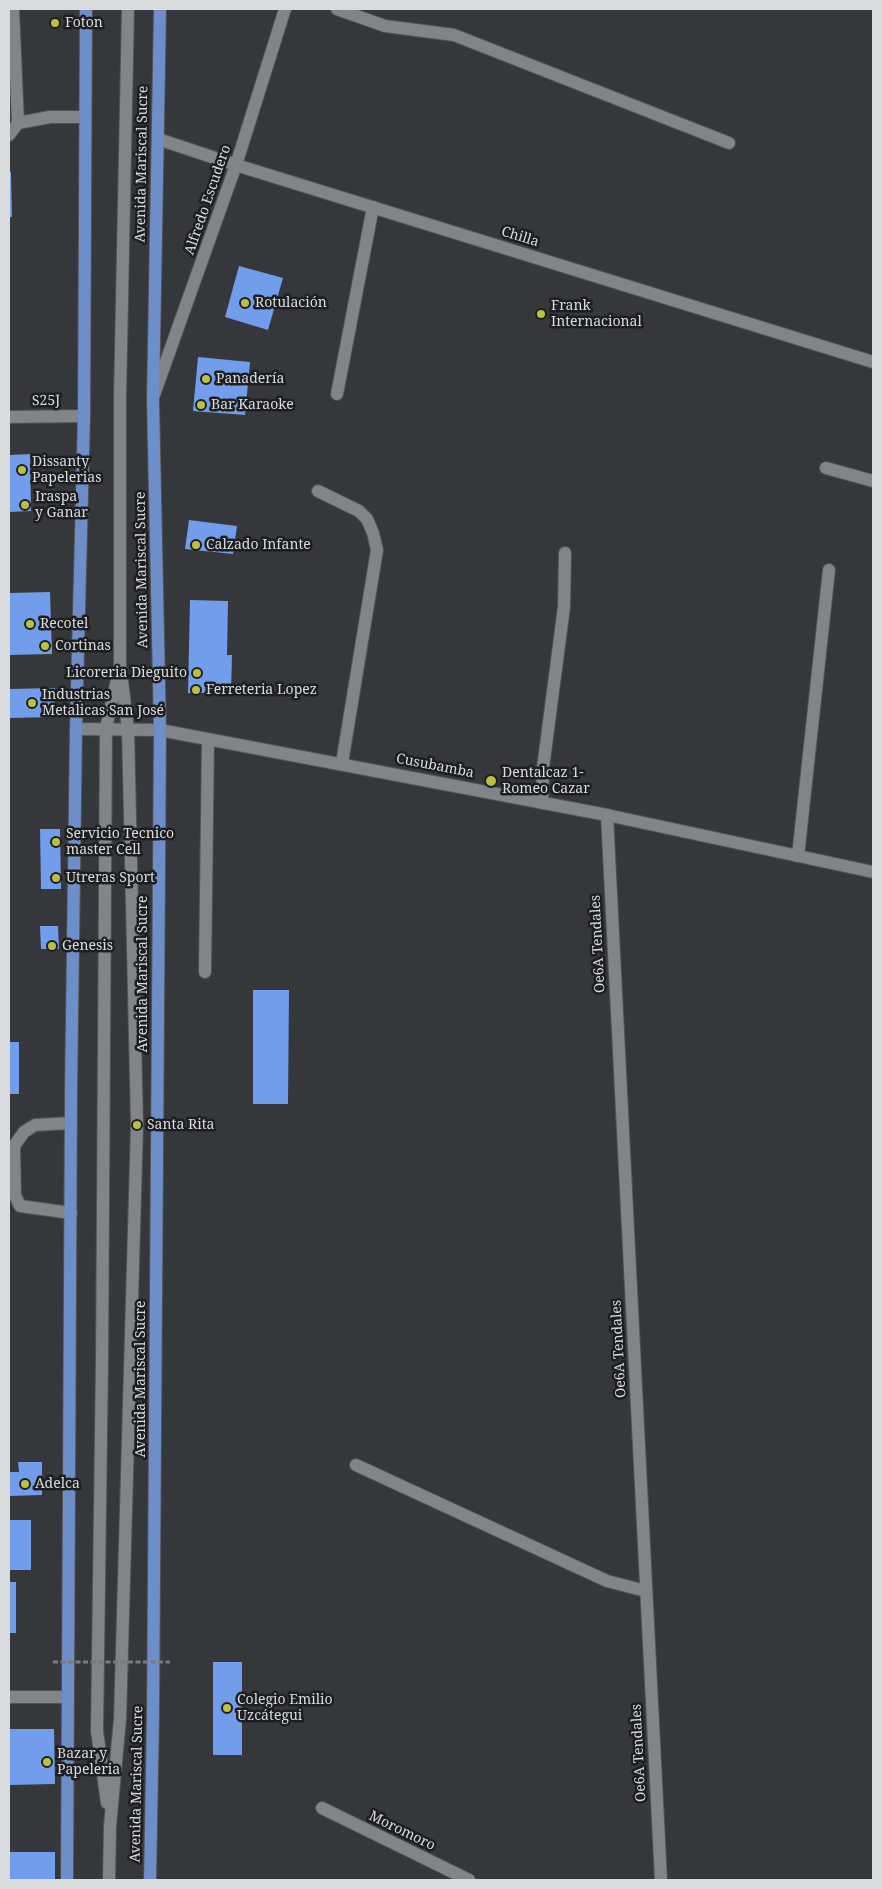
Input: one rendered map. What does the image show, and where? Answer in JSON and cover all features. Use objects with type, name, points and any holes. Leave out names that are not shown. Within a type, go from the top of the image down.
[{"type":"main road","points":[[67,1880],[71,1123],[76,729],[84,416],[86,9]]},
{"type":"main road","name":"Avenida Mariscal Sucre","points":[[150,1880],[153,1716],[160,730],[153,400],[160,9]]},
{"type":"street","points":[[9,135],[18,123],[13,9]]},
{"type":"street","points":[[109,1880],[110,1826],[120,1719],[137,1125],[128,729],[120,665],[120,398],[128,9]]},
{"type":"street","name":"Alfredo Escudero","points":[[153,400],[236,165],[285,9]]},
{"type":"street","points":[[337,9],[385,26],[454,34],[729,143]]},
{"type":"street","points":[[18,123],[50,117],[84,117]]},
{"type":"street","name":"Chilla","points":[[158,139],[236,165],[873,362]]},
{"type":"street","points":[[337,394],[373,207]]},
{"type":"street","name":"S25J","points":[[9,417],[84,416]]},
{"type":"street","points":[[826,468],[873,481]]},
{"type":"street","points":[[318,491],[359,511],[367,519],[377,550],[342,764]]},
{"type":"street","points":[[542,803],[543,768],[564,607],[565,553]]},
{"type":"street","points":[[798,856],[830,570]]},
{"type":"street","points":[[110,1826],[97,1731],[102,1353],[106,728],[120,665]]},
{"type":"street","name":"Cusubamba","points":[[76,729],[160,730],[606,815],[873,872]]},
{"type":"street","points":[[204,972],[208,739]]},
{"type":"street","name":"Oe6A Tendales","points":[[606,815],[661,1880]]},
{"type":"street","points":[[71,1123],[35,1125],[24,1132],[14,1146],[14,1195],[20,1206],[71,1213]]},
{"type":"street","points":[[356,1465],[608,1581],[646,1591]]},
{"type":"street","points":[[9,1697],[68,1697]]},
{"type":"street","name":"Moromoro","points":[[322,1808],[469,1880]]},
{"type":"path","points":[[53,1662],[170,1662]]},
{"type":"building","points":[[9,172],[11,172],[12,217],[9,217]]},
{"type":"building","points":[[239,266],[283,278],[268,330],[225,317]]},
{"type":"building","points":[[198,357],[250,362],[245,415],[193,411]]},
{"type":"building","points":[[30,454],[31,511],[9,512],[9,455]]},
{"type":"building","points":[[189,520],[237,526],[233,554],[185,549]]},
{"type":"building","name":"Recotel","points":[[50,592],[52,654],[9,655],[9,593]]},
{"type":"building","points":[[190,600],[228,601],[227,655],[232,655],[231,693],[188,693]]},
{"type":"building","name":"Industrias Metalicas San José","points":[[55,688],[55,717],[9,718],[9,689]]},
{"type":"building","points":[[40,829],[60,829],[61,889],[41,889]]},
{"type":"building","points":[[40,926],[58,926],[59,949],[41,949]]},
{"type":"building","points":[[253,990],[289,990],[288,1104],[253,1104]]},
{"type":"building","points":[[9,1042],[19,1042],[19,1094],[9,1094]]},
{"type":"building","name":"Adelca","points":[[18,1462],[42,1462],[42,1495],[9,1496],[9,1472],[19,1472]]},
{"type":"building","points":[[9,1520],[31,1520],[31,1570],[9,1570]]},
{"type":"building","points":[[9,1582],[16,1582],[16,1633],[9,1633]]},
{"type":"building","name":"Colegio Emilio Uzcátegui","points":[[213,1662],[242,1662],[242,1755],[213,1755]]},
{"type":"building","points":[[9,1729],[54,1729],[55,1784],[9,1785]]},
{"type":"building","points":[[9,1852],[55,1852],[55,1880],[9,1880]]},
{"type":"place","name":"Foton","points":[[55,23]]},
{"type":"place","name":"Rotulación","points":[[245,303]]},
{"type":"place","name":"Frank Internacional","points":[[541,314]]},
{"type":"place","name":"Panadería","points":[[206,379]]},
{"type":"place","name":"Bar Karaoke","points":[[201,405]]},
{"type":"place","name":"Dissanty Papelerias","points":[[22,470]]},
{"type":"place","name":"Iraspa y Ganar","points":[[25,505]]},
{"type":"place","name":"Calzado Infante","points":[[196,545]]},
{"type":"place","name":"Recotel","points":[[30,624]]},
{"type":"place","name":"Cortinas","points":[[45,646]]},
{"type":"place","name":"Licoreria Dieguito","points":[[197,673]]},
{"type":"place","name":"Ferreteria Lopez","points":[[196,690]]},
{"type":"place","name":"Industrias Metalicas San José","points":[[32,703]]},
{"type":"place","name":"Dentalcaz 1- Romeo Cazar","points":[[491,781]]},
{"type":"place","name":"Servicio Tecnico master Cell","points":[[56,842]]},
{"type":"place","name":"Utreras Sport","points":[[56,878]]},
{"type":"place","name":"Genesis","points":[[52,946]]},
{"type":"place","name":"Santa Rita","points":[[137,1125]]},
{"type":"place","name":"Adelca","points":[[25,1484]]},
{"type":"place","name":"Colegio Emilio Uzcátegui","points":[[227,1708]]},
{"type":"place","name":"Bazar y Papeleria","points":[[47,1762]]}]
